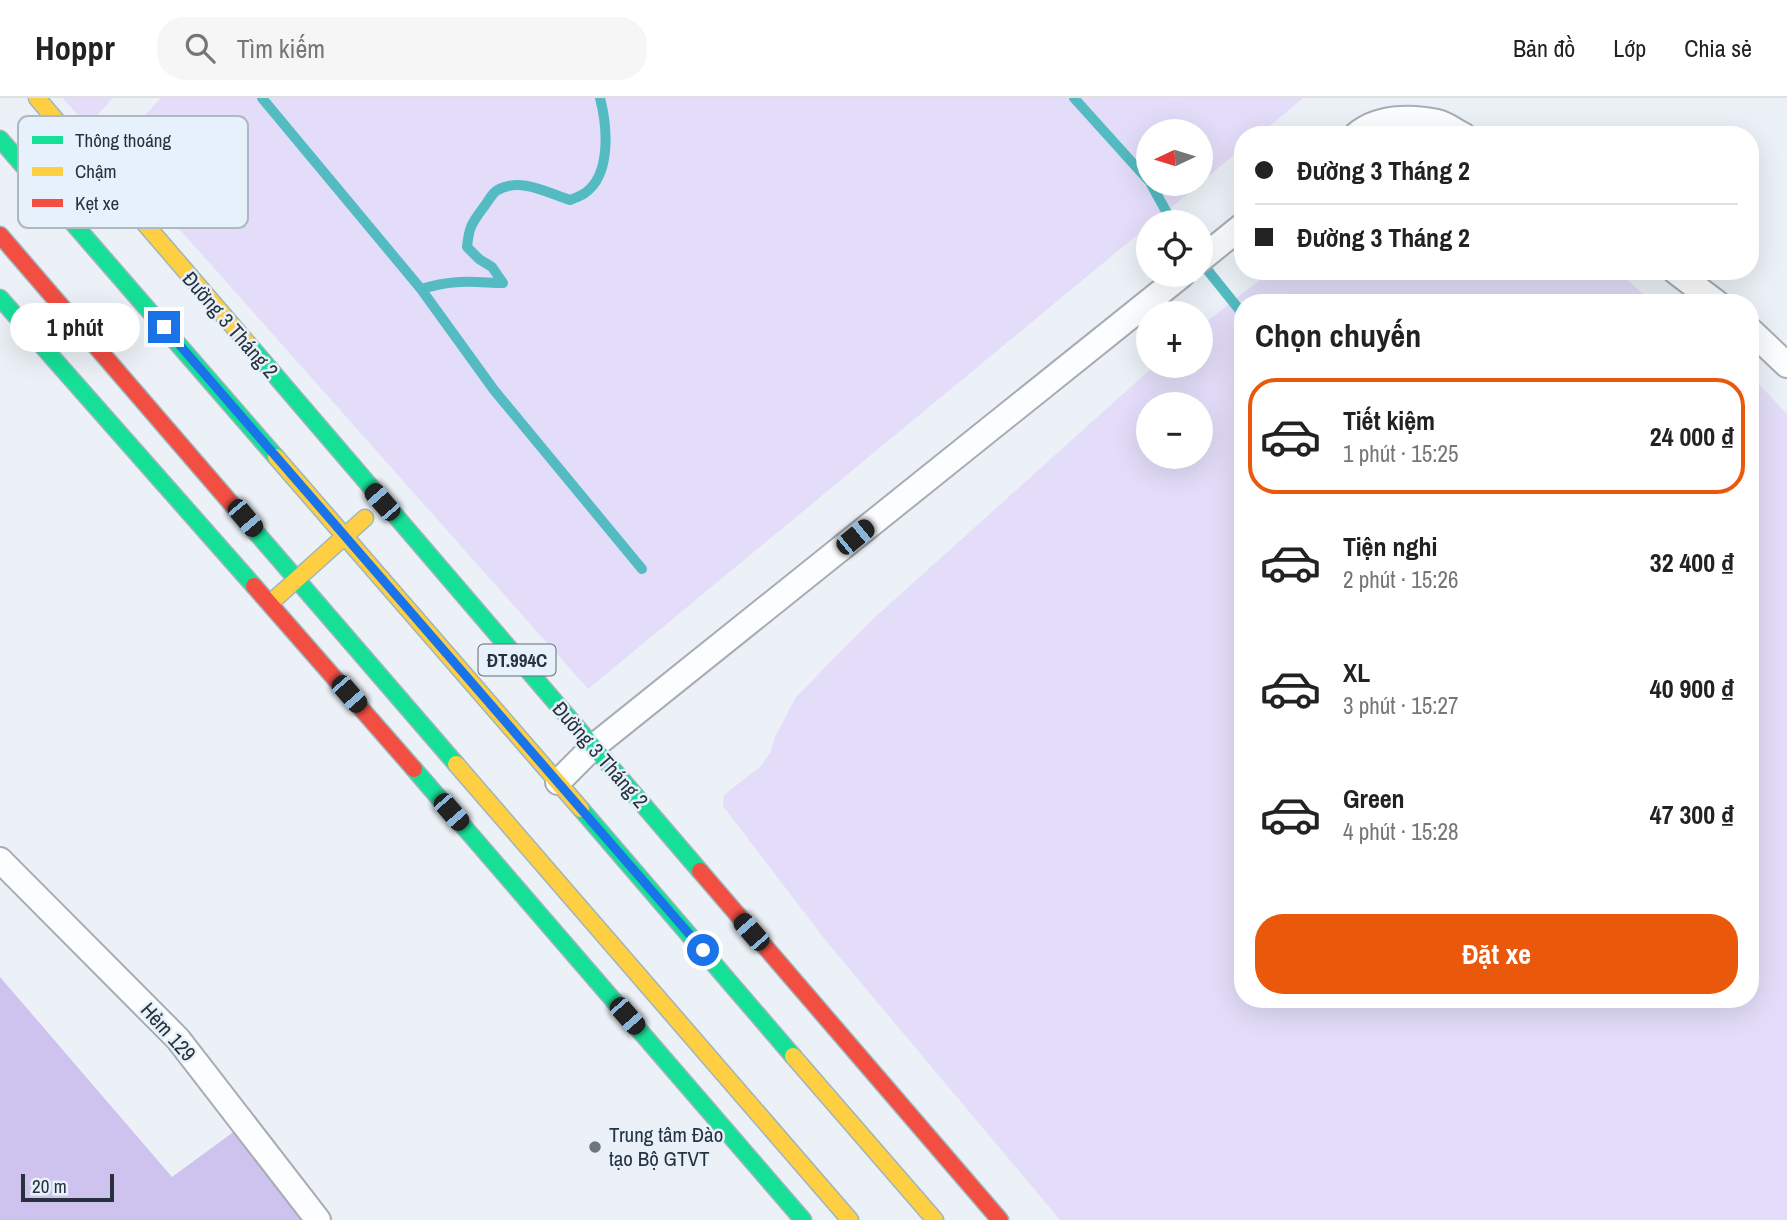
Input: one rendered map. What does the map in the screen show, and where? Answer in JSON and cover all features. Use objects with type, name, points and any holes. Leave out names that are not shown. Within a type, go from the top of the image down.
[{"type":"main road","name":"Đường 3 Tháng 2","points":[[37,98],[52,116]]},
{"type":"main road","name":"ĐT.994C","points":[[0,139],[18,160]]},
{"type":"main road","name":"ĐT.994C","points":[[77,228],[934,1220]]},
{"type":"main road","name":"Đường 3 Tháng 2","points":[[148,228],[1000,1220]]},
{"type":"main road","points":[[0,235],[850,1220]]},
{"type":"main road","points":[[0,298],[803,1220]]},
{"type":"main road","points":[[269,604],[382,502]]},
{"type":"street","points":[[1367,126],[1398,119],[1438,122],[1445,126]]},
{"type":"street","points":[[1213,249],[1234,232]]},
{"type":"street","points":[[1687,280],[1705,294]]},
{"type":"street","points":[[558,782],[593,747],[1167,287]]},
{"type":"street","points":[[1759,339],[1787,365]]},
{"type":"street","name":"Hẻm 129","points":[[0,860],[178,1039],[318,1220]]},
{"type":"shaded area","points":[[63,98],[113,98],[96,116],[78,116]]},
{"type":"shaded area","points":[[161,98],[1303,98],[1270,126],[1234,126],[1234,155],[1213,173],[1213,119],[1136,119],[1136,196],[1185,196],[1168,210],[1136,210],[1136,236],[588,689],[178,228],[248,228],[248,116],[144,116]]},
{"type":"shaded area","points":[[1260,280],[1627,280],[1643,294],[1242,294]]},
{"type":"shaded area","points":[[1234,300],[1234,1008],[1759,1008],[1759,384],[1787,414],[1787,1220],[1060,1220],[826,941],[723,806],[724,795],[761,766],[770,753],[775,737],[796,697],[873,619],[1141,378],[1213,378],[1213,317]]},
{"type":"shaded area","points":[[0,977],[172,1177],[239,1128],[324,1220],[0,1220]]},
{"type":"waterway","points":[[262,98],[421,289],[494,390],[642,569]]},
{"type":"waterway","points":[[421,289],[453,282],[503,283],[492,267],[467,247],[473,222],[494,193],[505,187],[524,185],[570,200],[594,185],[600,174],[605,148],[600,98]]},
{"type":"waterway","points":[[1074,98],[1136,167]]},
{"type":"waterway","points":[[1158,196],[1165,210]]},
{"type":"waterway","points":[[1213,277],[1234,303]]},
{"type":"traffic: fast","points":[[0,139],[18,160]]},
{"type":"traffic: fast","points":[[77,228],[276,457]]},
{"type":"traffic: fast","points":[[0,298],[254,586]]},
{"type":"traffic: fast","points":[[250,346],[700,871]]},
{"type":"traffic: fast","points":[[248,523],[456,764]]},
{"type":"traffic: fast","points":[[414,769],[803,1220]]},
{"type":"traffic: fast","points":[[581,809],[793,1056]]},
{"type":"traffic: slow","points":[[37,98],[52,116]]},
{"type":"traffic: slow","points":[[149,228],[250,346]]},
{"type":"traffic: slow","points":[[276,457],[581,809]]},
{"type":"traffic: slow","points":[[277,597],[365,518]]},
{"type":"traffic: slow","points":[[456,764],[850,1220]]},
{"type":"traffic: slow","points":[[793,1056],[935,1220]]},
{"type":"traffic: jam","points":[[0,235],[248,523]]},
{"type":"traffic: jam","points":[[254,586],[414,769]]},
{"type":"traffic: jam","points":[[700,871],[1000,1220]]},
{"type":"place","name":"Trung tâm Đào tạo Bộ GTVT","points":[[595,1147]]},
{"type":"route","points":[[164,327],[703,950]]}]
